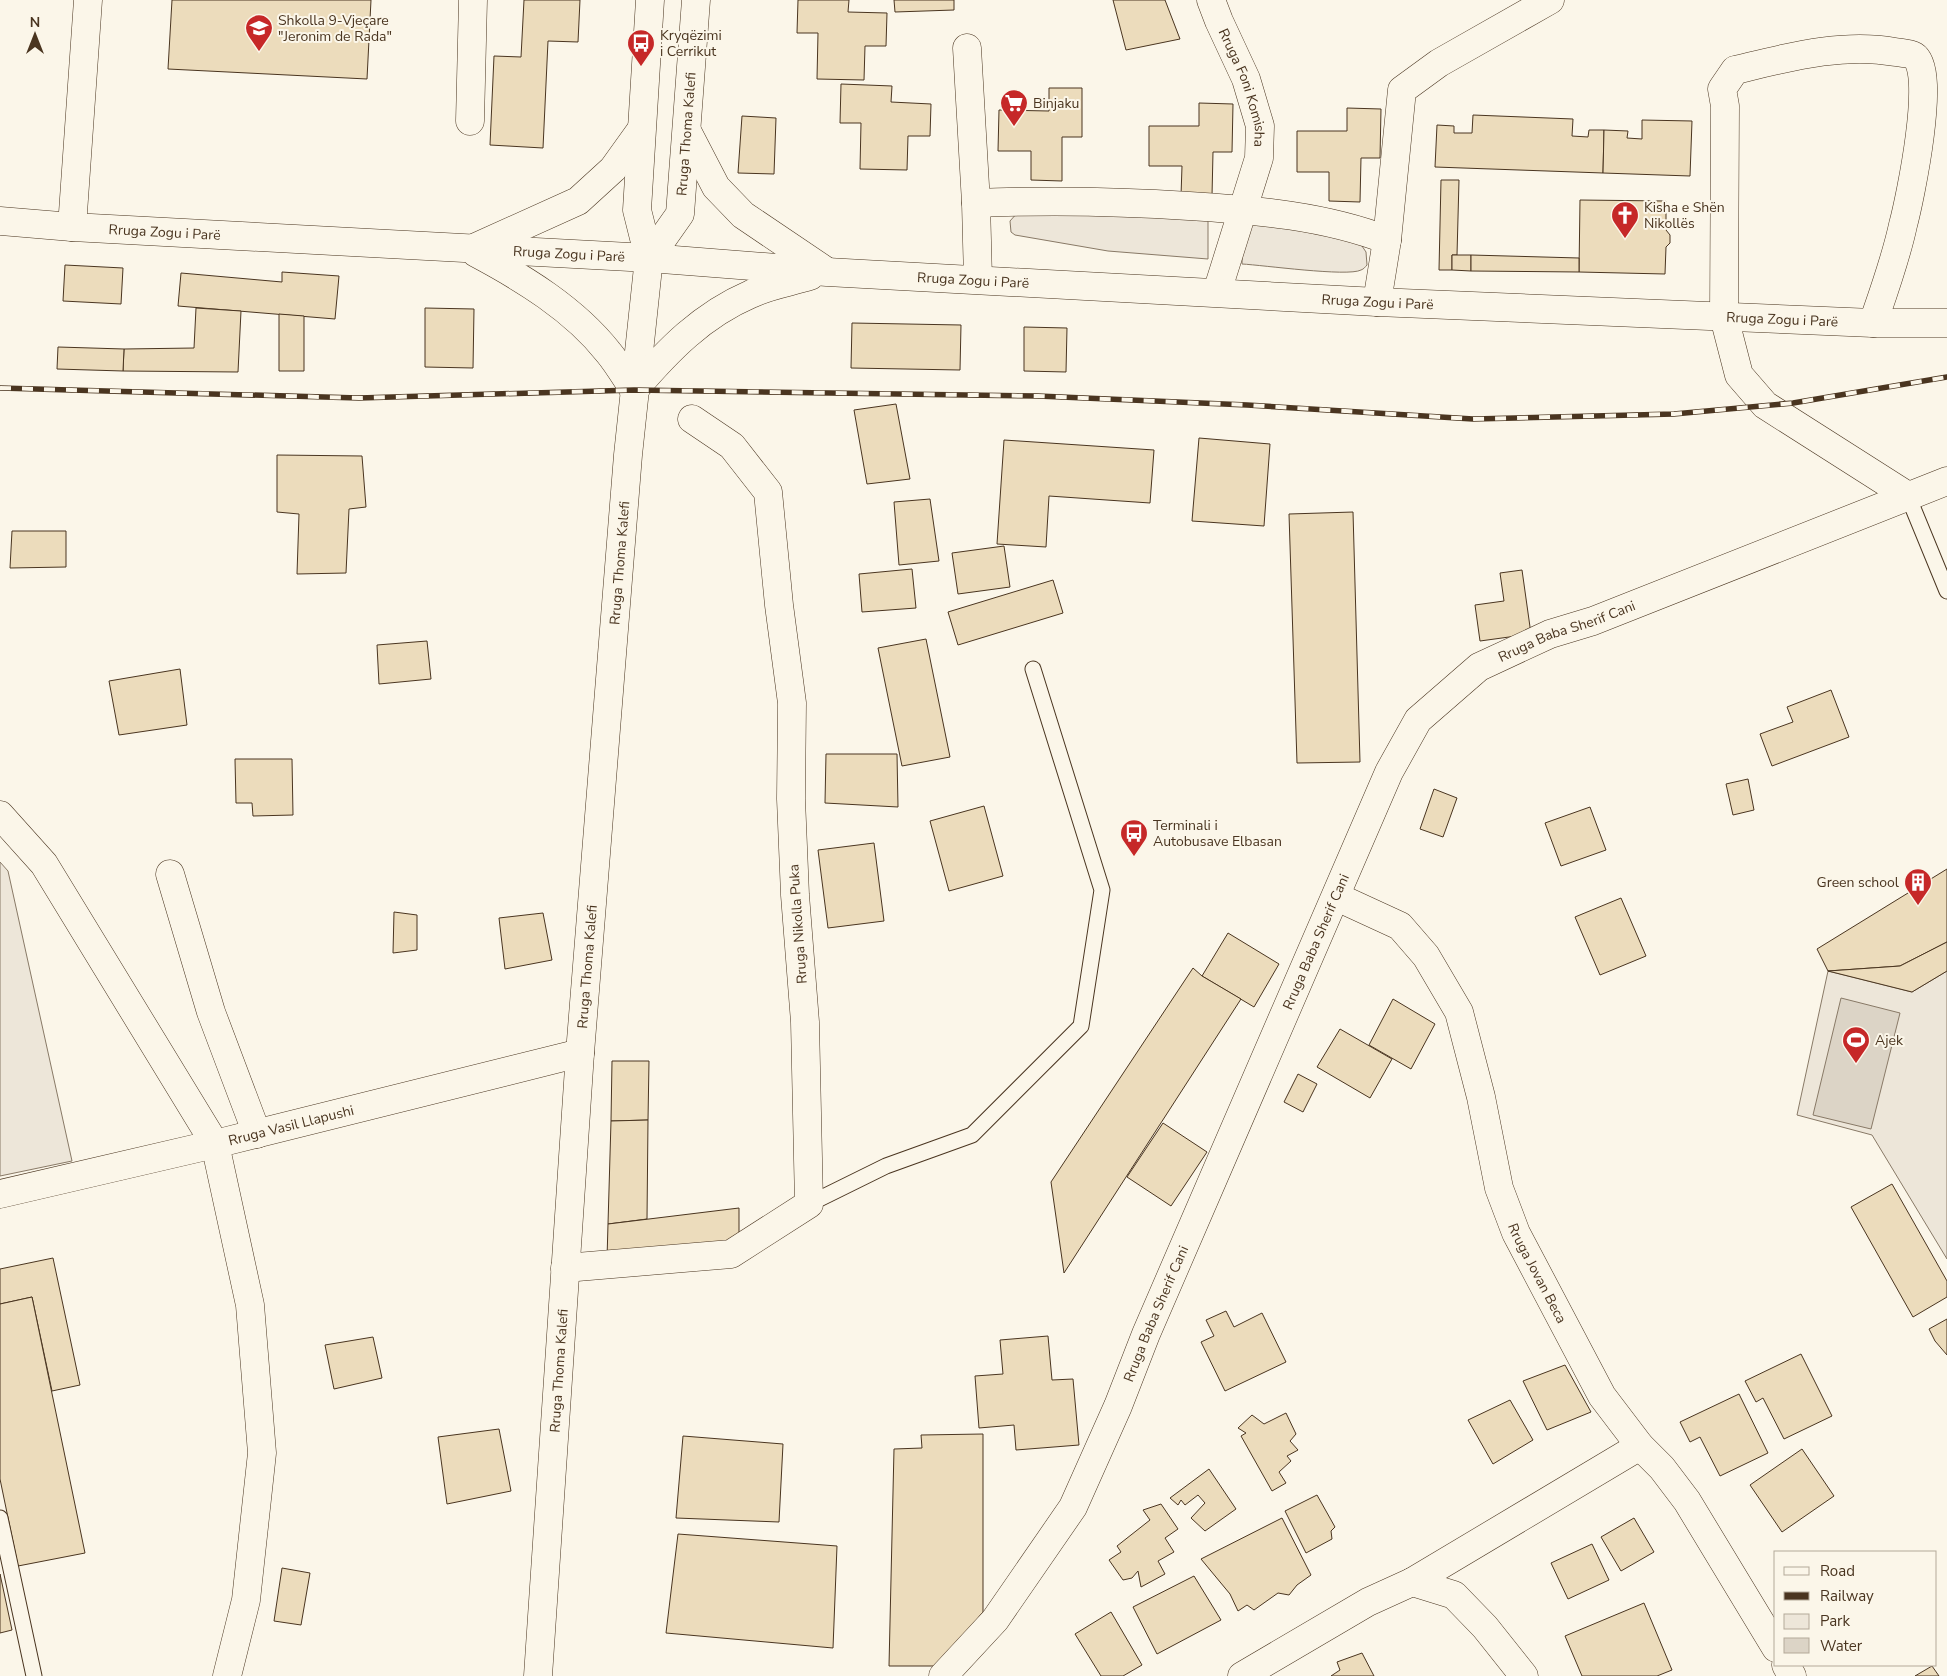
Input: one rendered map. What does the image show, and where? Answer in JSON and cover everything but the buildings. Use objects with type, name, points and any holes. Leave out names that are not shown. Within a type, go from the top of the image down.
[{"type":"street","points":[[72,227],[88,0]]},
{"type":"street","points":[[470,121],[473,0]]},
{"type":"street","name":"Rruga Thoma Kalefi","points":[[538,1676],[580,1053],[634,390],[649,258],[637,210],[650,0]]},
{"type":"street","name":"Rruga Thoma Kalefi","points":[[649,258],[680,214],[688,133],[696,0]]},
{"type":"street","name":"Rruga Foni Komisha","points":[[1211,0],[1246,79],[1260,126],[1259,158],[1217,292]]},
{"type":"street","points":[[1377,302],[1387,240],[1402,90],[1439,63],[1550,0]]},
{"type":"street","points":[[967,48],[976,203],[978,279]]},
{"type":"street","points":[[1873,323],[1904,225],[1923,110],[1923,70],[1918,60],[1912,55],[1887,50],[1814,52],[1734,70],[1722,89],[1725,106],[1724,317],[1739,375],[1765,405],[1908,496]]},
{"type":"street","points":[[470,250],[578,201],[613,169],[641,129]]},
{"type":"street","points":[[688,133],[716,187],[743,215],[827,272]]},
{"type":"street","points":[[976,203],[1060,200],[1242,209],[1320,221],[1367,232],[1387,240]]},
{"type":"street","name":"Rruga Zogu i Parë","points":[[0,221],[72,227],[470,250],[649,258],[827,272],[1377,302],[1873,323],[1947,323]]},
{"type":"street","points":[[470,250],[520,277],[576,319],[608,351],[634,390],[665,353],[704,319],[752,293],[827,272]]},
{"type":"street","name":"Rruga Nikolla Puka","points":[[692,419],[732,446],[768,492],[778,605],[792,702],[791,799],[795,895],[805,1022],[809,1204]]},
{"type":"street","name":"Rruga Baba Sherif Cani","points":[[943,1676],[995,1620],[1073,1507],[1118,1406],[1146,1334],[1260,1069],[1337,897],[1389,772],[1418,720],[1479,667],[1550,634],[1593,621],[1947,481]]},
{"type":"street","points":[[0,815],[44,864],[215,1144],[250,1305],[262,1453],[246,1600],[227,1676]]},
{"type":"street","points":[[170,874],[210,1012],[257,1134]]},
{"type":"street","name":"Rruga Jovan Beca","points":[[1337,897],[1400,926],[1426,956],[1459,1012],[1481,1097],[1499,1188],[1516,1233],[1602,1396],[1640,1446],[1662,1468],[1688,1501],[1774,1645]]},
{"type":"street","name":"Rruga Vasil Llapushi","points":[[0,1194],[257,1134],[580,1053]]},
{"type":"street","points":[[565,1268],[731,1254],[809,1204]]},
{"type":"street","points":[[1242,1676],[1368,1602],[1412,1582],[1640,1446]]},
{"type":"street","points":[[1412,1582],[1454,1595],[1485,1627],[1524,1676]]},
{"type":"lane","points":[[1908,496],[1947,591]]},
{"type":"lane","points":[[809,1204],[886,1166],[972,1135],[1081,1026],[1102,890],[1034,669]]},
{"type":"lane","points":[[0,1518],[34,1676]]},
{"type":"green space","points":[[1028,210],[1208,220],[1208,259],[1108,251],[1015,235],[1011,232],[1010,221],[1018,212]]},
{"type":"green space","points":[[1243,223],[1287,225],[1360,243],[1366,252],[1367,265],[1361,270],[1340,272],[1242,264]]},
{"type":"green space","points":[[0,862],[8,871],[72,1161],[0,1176]]},
{"type":"green space","name":"Ajek","points":[[1828,971],[1912,992],[1947,971],[1947,1259],[1872,1135],[1797,1115]]},
{"type":"water","name":"Ajek","points":[[1841,998],[1900,1013],[1871,1129],[1813,1115]]},
{"type":"railway","points":[[0,388],[359,398],[634,390],[1038,396],[1247,405],[1473,419],[1674,414],[1793,403],[1947,377]]},
{"type":"place","name":"Shkolla 9-Vjeçare \"Jeronim de Rada\"","points":[[259,52]]},
{"type":"place","name":"Kryqëzimi i Cerrikut","points":[[641,67]]},
{"type":"place","name":"Binjaku","points":[[1014,127]]},
{"type":"place","name":"Kisha e Shën Nikollës","points":[[1625,239]]},
{"type":"place","name":"Terminali i Autobusave Elbasan","points":[[1134,857]]},
{"type":"place","name":"Green school","points":[[1918,906]]},
{"type":"place","name":"Ajek","points":[[1856,1064]]}]
